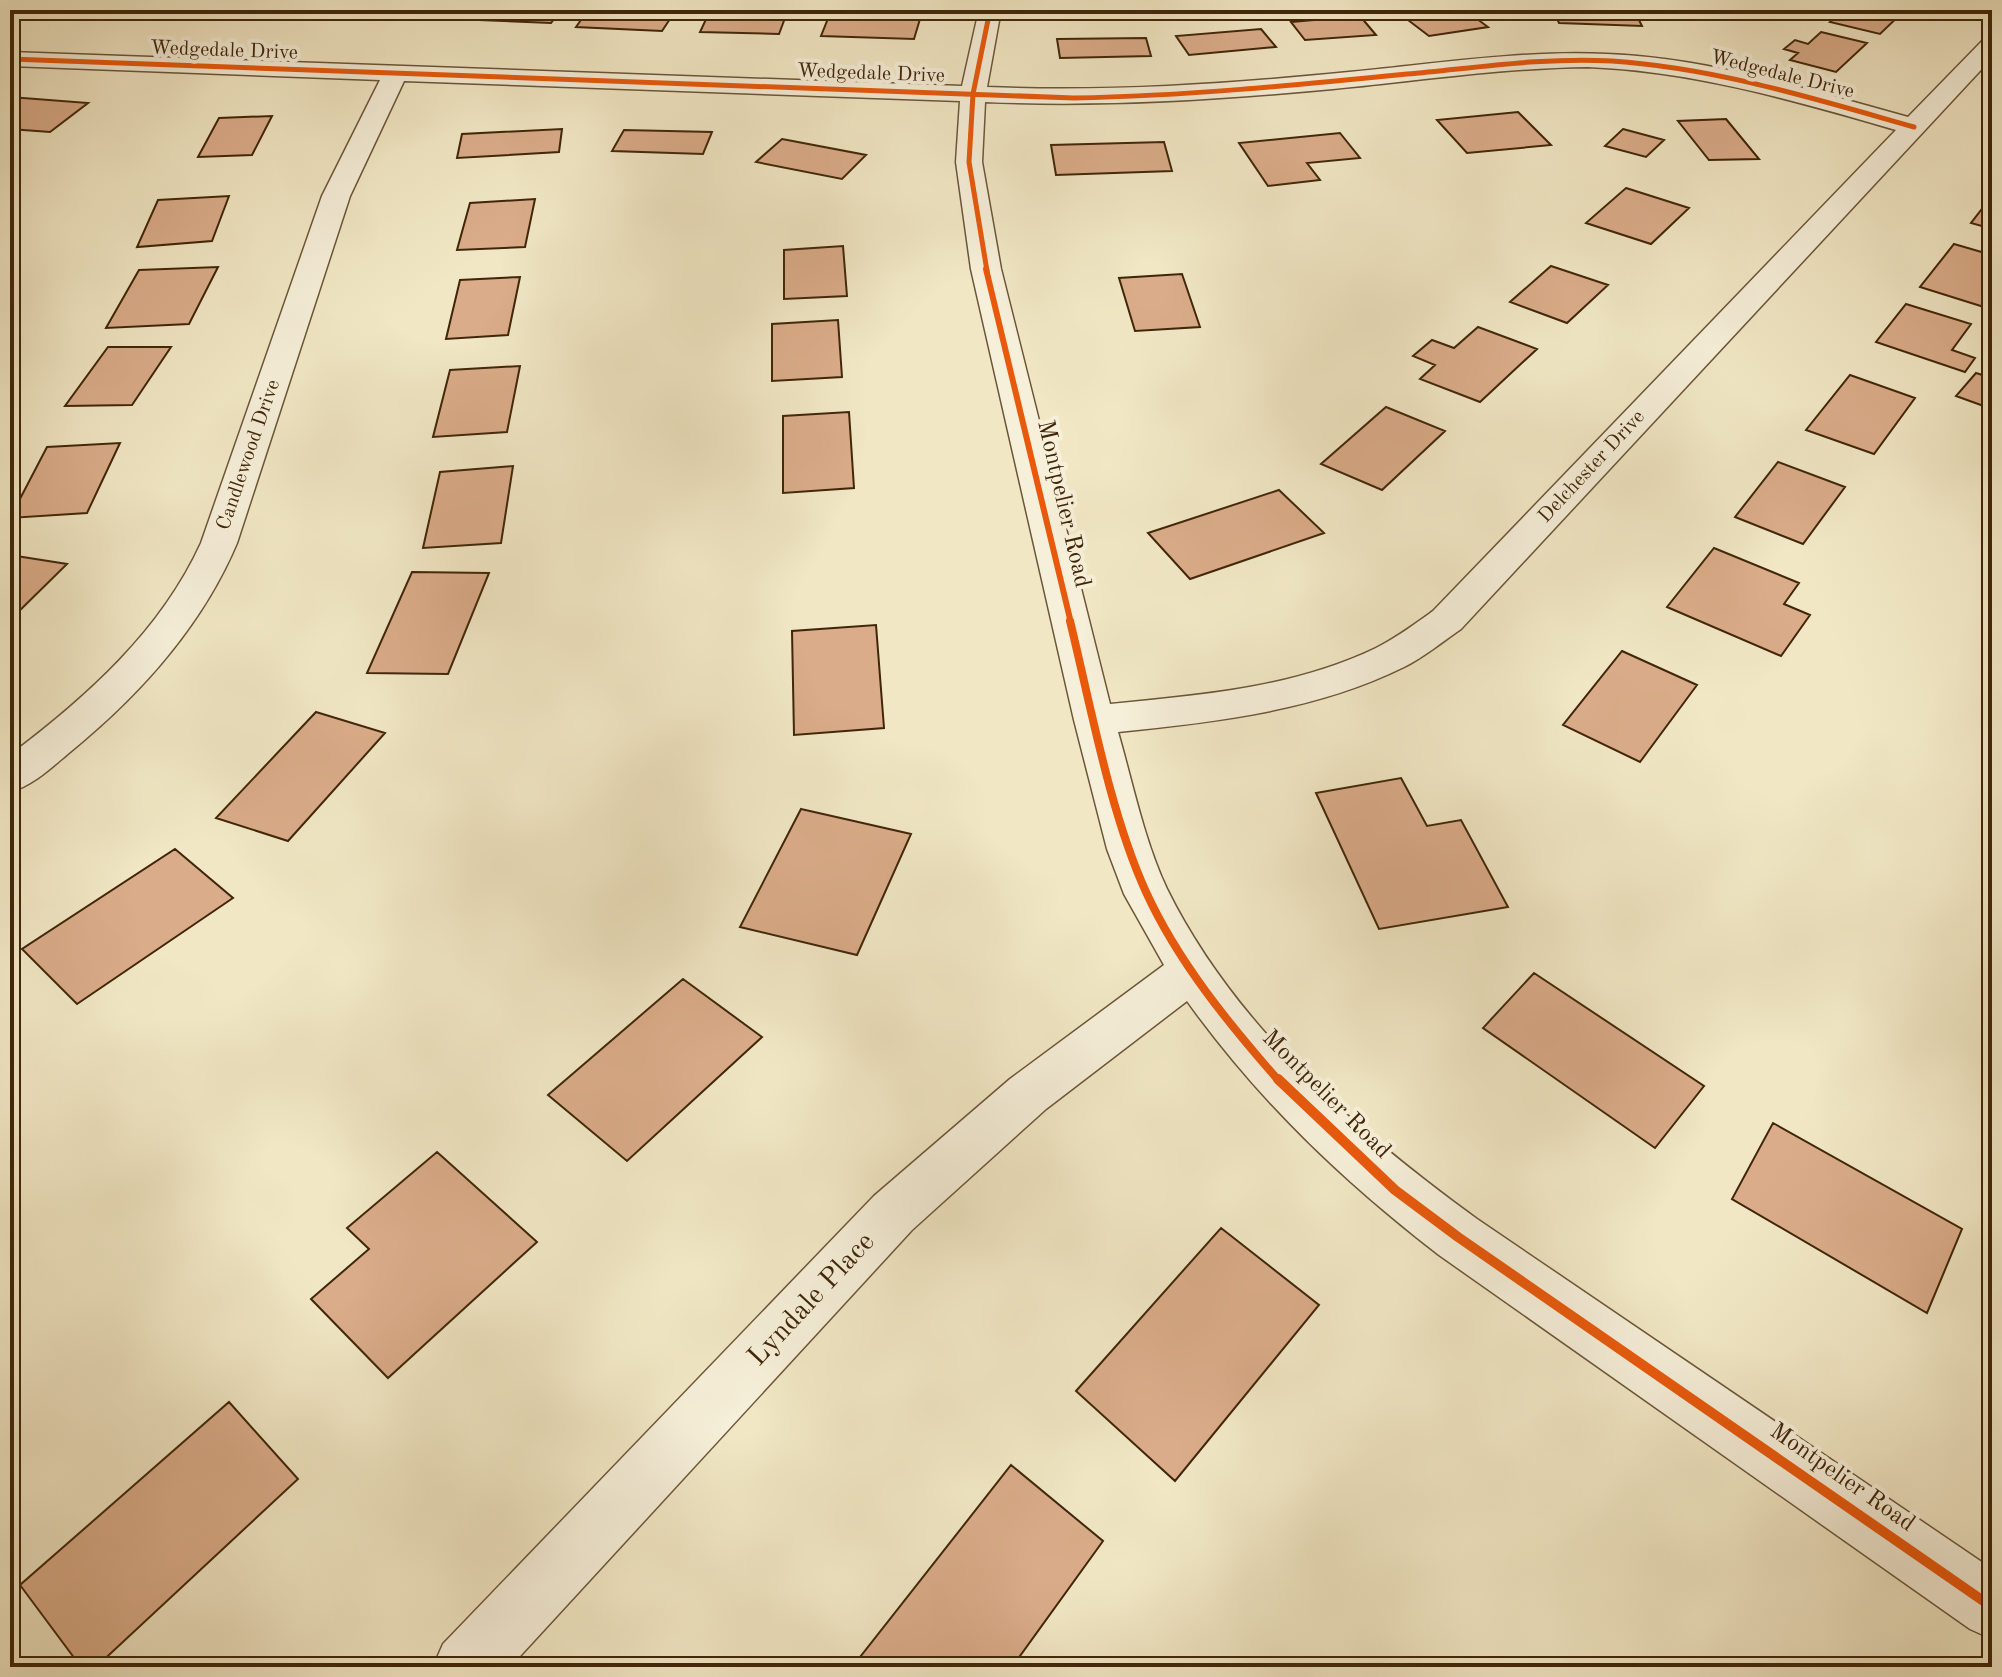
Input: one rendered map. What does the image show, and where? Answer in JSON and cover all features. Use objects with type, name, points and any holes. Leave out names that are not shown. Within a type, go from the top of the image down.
[{"type":"street","name":"Montpelier Road","points":[[990,10],[973,94],[969,162],[986,269],[1094,720],[1129,849],[1147,894],[1192,971],[1242,1039],[1287,1090],[1395,1190],[1458,1237],[1992,1607]]},
{"type":"street","name":"Delchester Drive","points":[[1094,720],[1240,704],[1322,685],[1393,656],[1447,620],[1992,44]]},
{"type":"street","name":"Wedgedale Drive","points":[[10,59],[1074,98],[1188,96],[1534,62],[1611,60],[1734,77],[1914,127]]},
{"type":"street","name":"Candlewood Drive","points":[[10,777],[49,748],[152,652],[194,595],[219,543],[336,196],[396,73]]},
{"type":"street","name":"Lyndale Place","points":[[466,1667],[893,1213],[1028,1094],[1192,971]]},
{"type":"building","points":[[312,10],[302,18],[228,12]]},
{"type":"building","points":[[345,10],[419,10],[413,20],[338,20]]},
{"type":"building","points":[[463,10],[561,10],[551,23],[456,19]]},
{"type":"building","points":[[588,10],[674,13],[662,31],[576,27]]},
{"type":"building","points":[[732,10],[788,10],[779,34],[700,32],[708,15],[729,15]]},
{"type":"building","points":[[1465,10],[1488,27],[1429,36],[1404,17]]},
{"type":"building","points":[[1553,10],[1634,10],[1642,26],[1559,23]]},
{"type":"building","points":[[1843,10],[1905,10],[1880,34],[1830,22]]},
{"type":"building","points":[[829,16],[920,19],[914,39],[821,36]]},
{"type":"building","points":[[1360,16],[1376,35],[1305,40],[1291,22]]},
{"type":"building","points":[[1261,29],[1276,47],[1189,55],[1176,36]]},
{"type":"building","points":[[1821,32],[1867,43],[1836,72],[1790,60],[1798,53],[1784,49],[1795,40],[1808,44]]},
{"type":"building","points":[[1146,38],[1151,56],[1060,58],[1057,39]]},
{"type":"building","points":[[10,97],[88,103],[50,132],[10,129]]},
{"type":"building","points":[[1518,112],[1551,145],[1467,153],[1437,120]]},
{"type":"building","points":[[272,116],[252,155],[198,157],[219,118]]},
{"type":"building","points":[[1726,119],[1759,159],[1709,160],[1678,121]]},
{"type":"building","points":[[562,129],[559,152],[457,158],[462,134]]},
{"type":"building","points":[[1623,129],[1664,140],[1646,157],[1605,146]]},
{"type":"building","points":[[624,130],[712,132],[703,154],[612,151]]},
{"type":"building","points":[[1340,133],[1360,158],[1307,163],[1320,180],[1268,186],[1239,143]]},
{"type":"building","points":[[782,139],[866,155],[842,179],[756,162]]},
{"type":"building","points":[[1164,142],[1172,171],[1056,175],[1051,145]]},
{"type":"building","points":[[1626,188],[1689,208],[1651,244],[1586,223]]},
{"type":"building","points":[[229,196],[212,241],[137,247],[158,200]]},
{"type":"building","points":[[1992,196],[1992,229],[1971,223]]},
{"type":"building","points":[[535,199],[525,247],[457,250],[470,203]]},
{"type":"building","points":[[1954,244],[1992,255],[1992,295],[1984,307],[1920,287]]},
{"type":"building","points":[[843,246],[847,296],[784,299],[784,250]]},
{"type":"building","points":[[1551,266],[1608,285],[1567,323],[1510,302]]},
{"type":"building","points":[[218,267],[189,324],[106,328],[139,270]]},
{"type":"building","points":[[1182,274],[1200,327],[1135,331],[1119,278]]},
{"type":"building","points":[[520,277],[508,335],[446,339],[460,280]]},
{"type":"building","points":[[1906,304],[1971,324],[1952,350],[1975,358],[1965,372],[1876,342]]},
{"type":"building","points":[[838,320],[842,377],[772,381],[772,324]]},
{"type":"building","points":[[1478,327],[1537,349],[1480,402],[1420,379],[1435,365],[1413,356],[1432,340],[1454,348]]},
{"type":"building","points":[[108,347],[171,347],[132,405],[65,406]]},
{"type":"building","points":[[520,366],[507,432],[433,437],[450,370]]},
{"type":"building","points":[[1976,373],[1992,378],[1992,409],[1956,396]]},
{"type":"building","points":[[1850,375],[1915,398],[1874,454],[1806,430]]},
{"type":"building","points":[[1386,407],[1445,431],[1382,490],[1321,464]]},
{"type":"building","points":[[849,412],[854,488],[783,493],[783,416]]},
{"type":"building","points":[[120,443],[87,513],[10,518],[47,447]]},
{"type":"building","points":[[1778,462],[1845,487],[1803,544],[1735,517]]},
{"type":"building","points":[[513,466],[501,543],[423,548],[440,472]]},
{"type":"building","points":[[1279,490],[1324,533],[1190,579],[1148,533]]},
{"type":"building","points":[[1714,548],[1799,583],[1784,604],[1810,615],[1781,656],[1667,607]]},
{"type":"building","points":[[10,555],[67,564],[10,620]]},
{"type":"building","points":[[412,572],[489,573],[448,674],[367,673]]},
{"type":"building","points":[[876,625],[884,728],[794,735],[792,631]]},
{"type":"building","points":[[1622,651],[1697,685],[1640,762],[1563,725]]},
{"type":"building","points":[[316,712],[385,733],[288,841],[216,818]]},
{"type":"building","points":[[1401,778],[1427,826],[1461,820],[1508,907],[1379,929],[1316,793]]},
{"type":"building","points":[[801,809],[911,834],[857,955],[740,927]]},
{"type":"building","points":[[175,849],[233,898],[77,1004],[22,949]]},
{"type":"building","points":[[1534,973],[1704,1086],[1655,1148],[1483,1028]]},
{"type":"building","points":[[683,979],[762,1037],[627,1161],[548,1095]]},
{"type":"building","points":[[1773,1123],[1962,1229],[1927,1313],[1732,1199]]},
{"type":"building","points":[[437,1152],[537,1242],[388,1378],[311,1299],[369,1249],[347,1228]]},
{"type":"building","points":[[1221,1228],[1319,1305],[1175,1481],[1076,1391]]},
{"type":"building","points":[[229,1402],[298,1479],[96,1667],[81,1667],[20,1585]]},
{"type":"building","points":[[1011,1465],[1103,1541],[1012,1667],[863,1667],[857,1661]]},
{"type":"cycle path","points":[[990,10],[973,94],[969,162],[986,269],[1094,720],[1129,849],[1147,894],[1192,971],[1242,1039],[1287,1090],[1395,1190],[1458,1237],[1992,1607]]},
{"type":"cycle path","points":[[10,59],[1074,98],[1204,93],[1516,63],[1588,60],[1651,64],[1727,77],[1914,127]]}]
